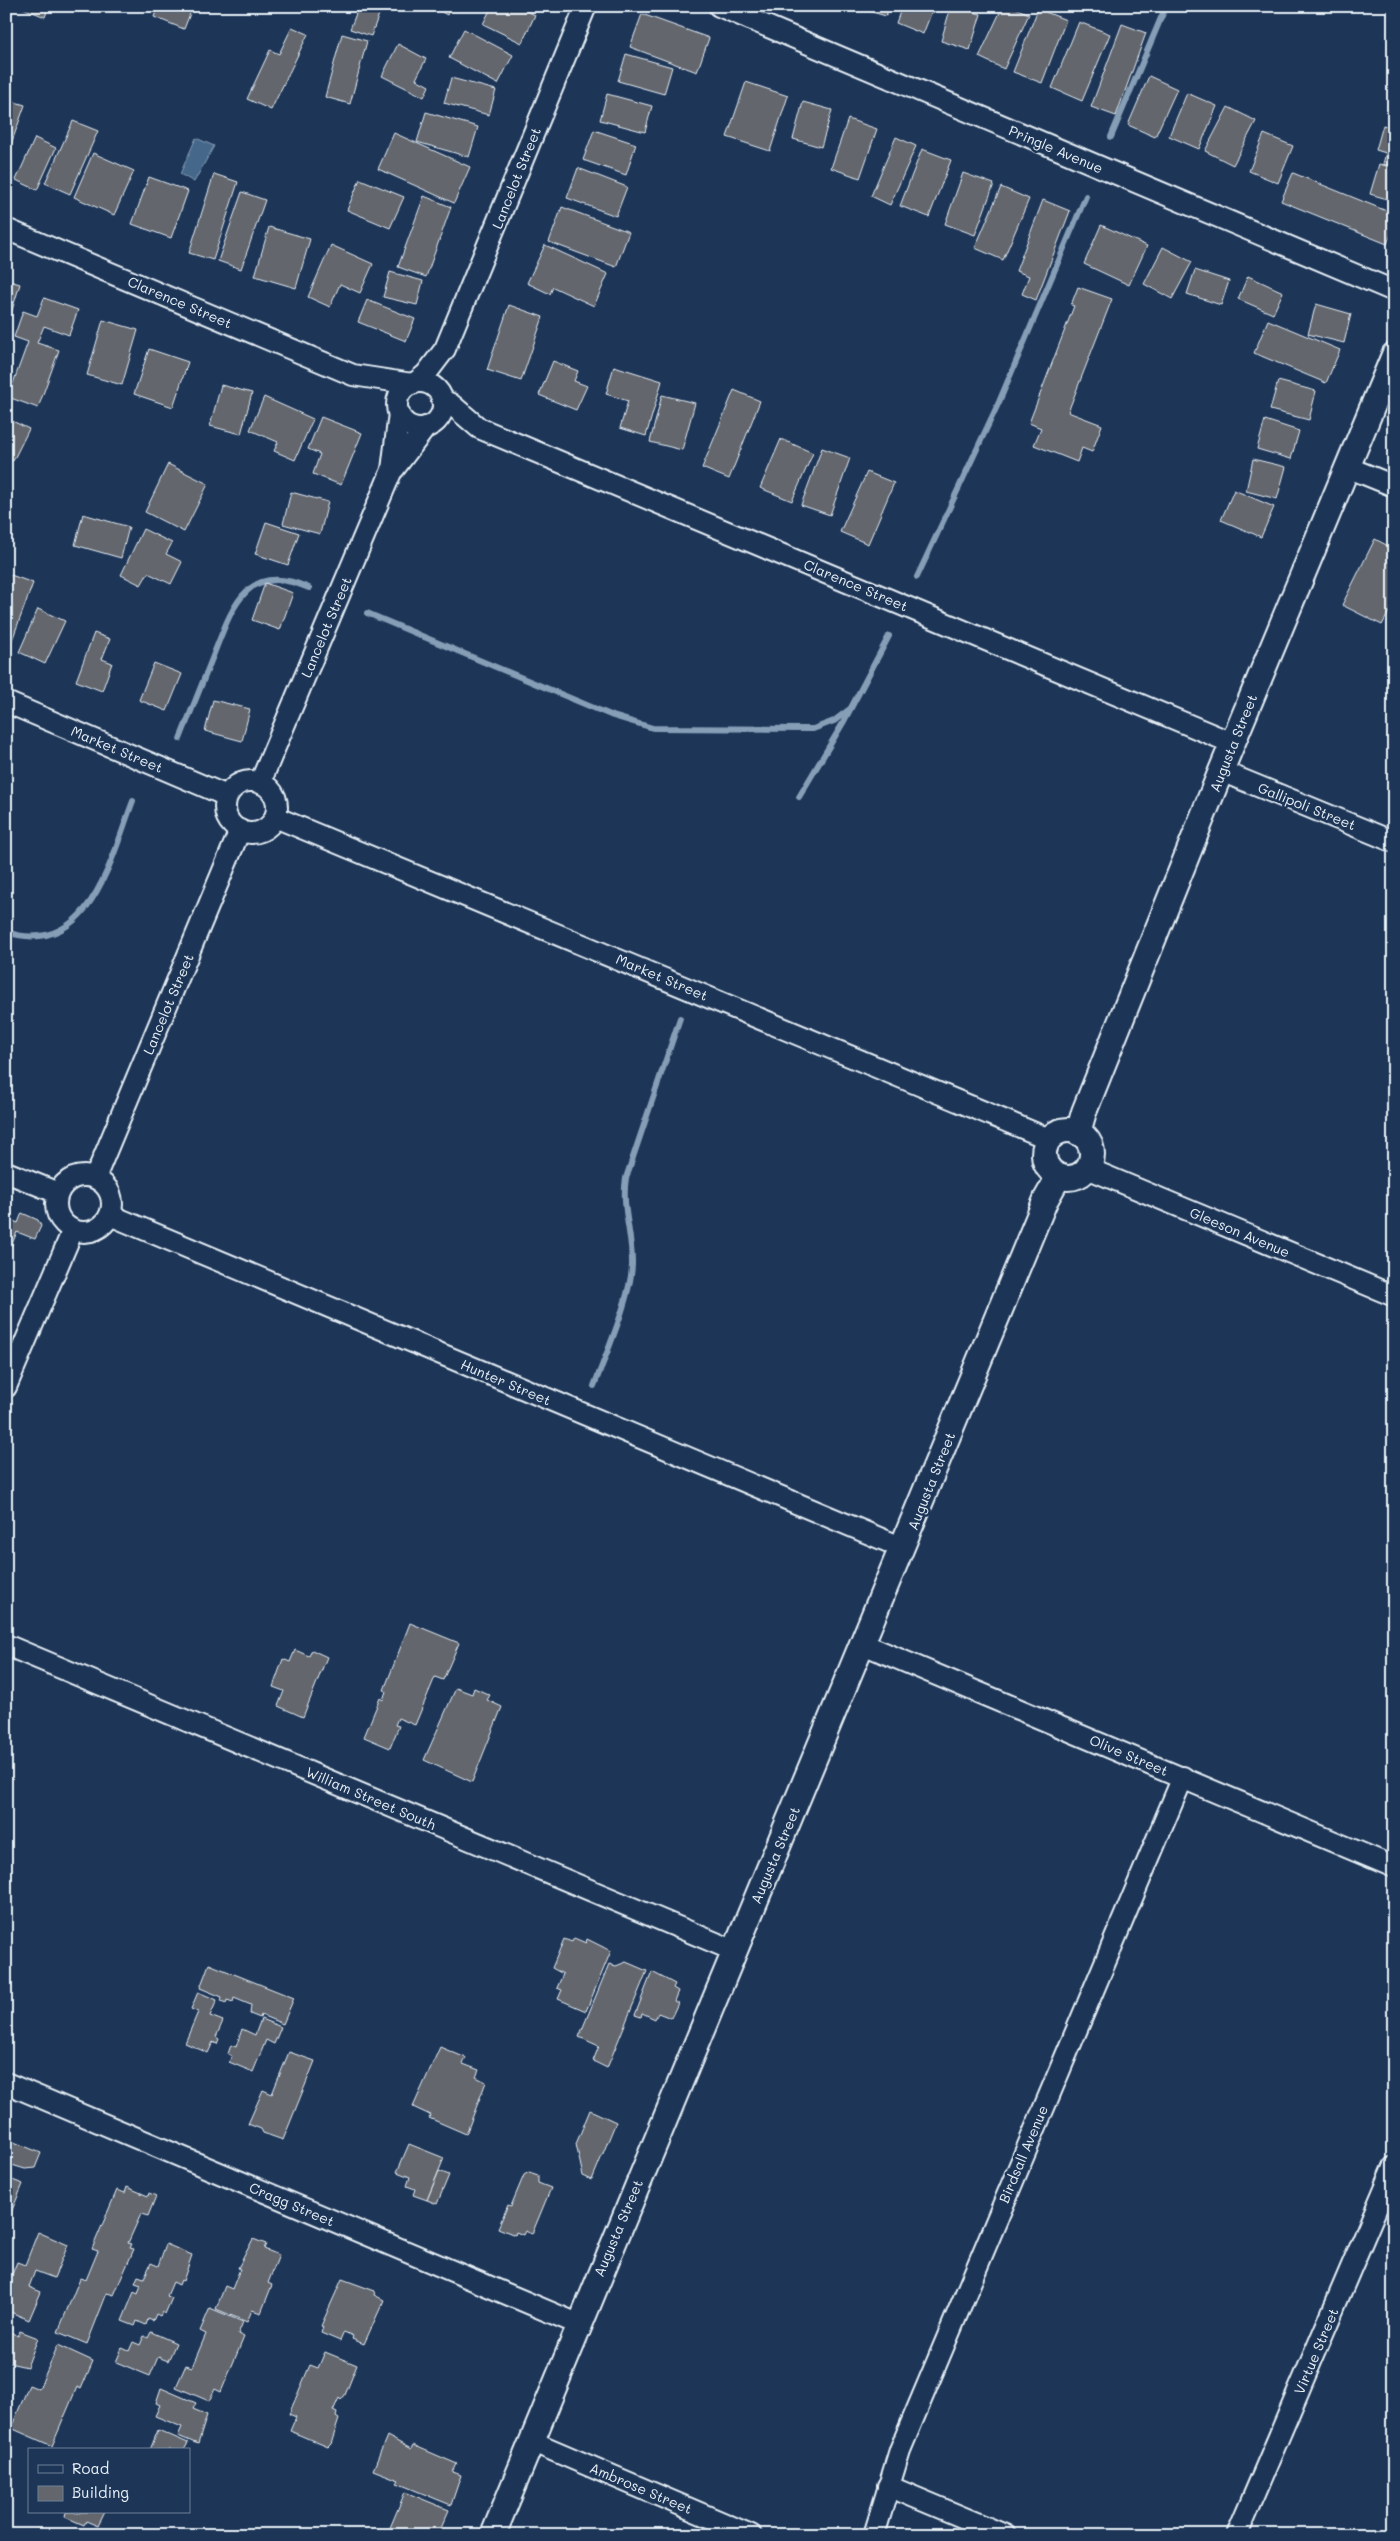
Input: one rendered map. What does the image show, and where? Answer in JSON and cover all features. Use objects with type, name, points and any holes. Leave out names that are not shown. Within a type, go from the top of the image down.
[{"type":"street","name":"Lancelot Street","points":[[413,384],[426,374],[445,349],[586,6]]},
{"type":"street","name":"Pringle Avenue","points":[[719,6],[1394,291]]},
{"type":"street","name":"Clarence Street","points":[[6,229],[353,375],[413,384]]},
{"type":"street","name":"Lancelot Street","points":[[442,398],[445,349]]},
{"type":"street","name":"Augusta Street","points":[[1078,1132],[1084,1112],[1232,743],[1394,355]]},
{"type":"street","name":"Clarence Street","points":[[353,375],[398,411]]},
{"type":"street","points":[[413,384],[431,385],[442,398],[441,415],[430,426],[411,426],[402,420],[398,411],[400,395],[413,384]]},
{"type":"street","name":"Clarence Street","points":[[442,398],[479,428],[1232,743]]},
{"type":"street","name":"Lancelot Street","points":[[260,783],[392,470],[398,411]]},
{"type":"street","name":"Lancelot Street","points":[[392,470],[430,426]]},
{"type":"street","name":"Clarence Street","points":[[430,426],[479,428]]},
{"type":"street","points":[[1347,467],[1394,486]]},
{"type":"street","name":"Market Street","points":[[6,702],[228,796]]},
{"type":"street","name":"Gallipoli Street","points":[[1221,771],[1394,842]]},
{"type":"street","points":[[251,781],[260,783],[271,791],[276,799],[275,817],[262,830],[253,833],[240,830],[233,826],[226,816],[225,808],[228,796],[242,783],[251,781]]},
{"type":"street","name":"Market Street","points":[[275,817],[1049,1139]]},
{"type":"street","name":"Lancelot Street","points":[[95,1178],[240,830]]},
{"type":"street","points":[[1062,1131],[1078,1132],[1089,1144],[1091,1152],[1087,1168],[1078,1176],[1059,1176],[1046,1163],[1044,1151],[1049,1139],[1062,1131]]},
{"type":"street","name":"Gleeson Avenue","points":[[1087,1168],[1394,1296]]},
{"type":"street","points":[[6,1172],[58,1194]]},
{"type":"street","points":[[77,1176],[95,1178],[108,1190],[111,1198],[110,1215],[98,1228],[82,1232],[73,1230],[60,1219],[56,1202],[58,1194],[62,1186],[77,1176]]},
{"type":"street","name":"Augusta Street","points":[[493,2535],[578,2324],[904,1548],[1046,1199],[1059,1176]]},
{"type":"street","name":"Hunter Street","points":[[110,1215],[904,1548]]},
{"type":"street","points":[[6,1387],[73,1230]]},
{"type":"street","name":"Olive Street","points":[[863,1644],[1394,1867]]},
{"type":"street","name":"William Street South","points":[[6,1645],[735,1951]]},
{"type":"street","name":"Birdsall Avenue","points":[[874,2535],[900,2450],[1182,1777]]},
{"type":"street","name":"Cragg Street","points":[[6,2083],[578,2324]]},
{"type":"street","name":"Virtue Street","points":[[1237,2535],[1394,2167]]},
{"type":"street","name":"Ambrose Street","points":[[531,2441],[752,2535]]},
{"type":"street","points":[[888,2486],[1005,2535]]},
{"type":"water","points":[[196,138],[214,146],[194,182],[180,174]]},
{"type":"building","points":[[18,6],[49,6],[45,17]]},
{"type":"building","points":[[158,6],[193,6],[184,29],[154,17]]},
{"type":"building","points":[[359,6],[382,6],[371,36],[350,29]]},
{"type":"building","points":[[431,6],[451,6],[447,15]]},
{"type":"building","points":[[492,6],[517,6],[535,15],[522,43],[483,24]]},
{"type":"building","points":[[859,6],[889,6],[886,16],[858,8]]},
{"type":"building","points":[[902,6],[934,6],[923,34],[896,23]]},
{"type":"building","points":[[951,6],[981,14],[970,50],[941,41]]},
{"type":"building","points":[[1003,6],[1011,6],[1029,14],[1004,69],[979,57]]},
{"type":"building","points":[[1038,9],[1066,20],[1042,83],[1013,72]]},
{"type":"building","points":[[642,14],[709,38],[697,72],[630,47]]},
{"type":"building","points":[[1079,22],[1110,34],[1082,101],[1052,88]]},
{"type":"building","points":[[1122,24],[1146,33],[1116,116],[1091,107]]},
{"type":"building","points":[[292,27],[308,34],[271,110],[247,99],[270,50],[279,54]]},
{"type":"building","points":[[464,29],[513,55],[498,84],[449,58]]},
{"type":"building","points":[[342,34],[367,41],[350,104],[325,97]]},
{"type":"building","points":[[398,44],[426,59],[416,79],[429,86],[424,97],[382,76]]},
{"type":"building","points":[[626,54],[672,67],[664,94],[618,81]]},
{"type":"building","points":[[1149,76],[1177,89],[1155,137],[1128,125]]},
{"type":"building","points":[[451,78],[496,90],[489,115],[444,103]]},
{"type":"building","points":[[746,82],[788,96],[770,151],[727,137]]},
{"type":"building","points":[[1187,93],[1217,106],[1199,149],[1169,136]]},
{"type":"building","points":[[607,94],[652,106],[645,132],[600,120]]},
{"type":"building","points":[[1394,94],[1394,119],[1387,117]]},
{"type":"building","points":[[8,100],[25,105],[6,158],[6,108]]},
{"type":"building","points":[[803,102],[832,110],[821,147],[793,139]]},
{"type":"building","points":[[1228,107],[1256,121],[1233,165],[1205,151]]},
{"type":"building","points":[[426,112],[478,127],[469,157],[417,142]]},
{"type":"building","points":[[848,119],[877,129],[860,178],[831,168]]},
{"type":"building","points":[[73,121],[98,131],[70,194],[45,183]]},
{"type":"building","points":[[1383,125],[1394,128],[1394,167],[1383,164],[1386,153],[1376,150]]},
{"type":"building","points":[[594,130],[636,144],[626,175],[583,160]]},
{"type":"building","points":[[394,133],[470,167],[454,203],[378,169]]},
{"type":"building","points":[[1264,134],[1293,146],[1278,183],[1249,171]]},
{"type":"building","points":[[896,137],[916,146],[890,205],[871,196]]},
{"type":"building","points":[[35,138],[56,148],[37,190],[16,180]]},
{"type":"building","points":[[922,149],[951,160],[929,217],[900,206]]},
{"type":"building","points":[[93,153],[134,171],[114,215],[74,197]]},
{"type":"building","points":[[1379,164],[1394,168],[1394,201],[1370,194]]},
{"type":"building","points":[[578,168],[627,187],[616,216],[567,198]]},
{"type":"building","points":[[963,173],[994,184],[975,235],[945,224]]},
{"type":"building","points":[[1293,173],[1394,214],[1394,227],[1387,244],[1281,201]]},
{"type":"building","points":[[214,174],[238,182],[213,260],[189,253]]},
{"type":"building","points":[[149,177],[188,191],[171,238],[132,224]]},
{"type":"building","points":[[360,179],[404,197],[390,228],[347,210]]},
{"type":"building","points":[[1001,187],[1029,199],[1003,260],[975,248]]},
{"type":"building","points":[[242,192],[265,200],[241,269],[218,261]]},
{"type":"building","points":[[424,196],[451,207],[426,277],[398,267]]},
{"type":"building","points":[[1043,200],[1070,211],[1036,300],[1022,294],[1029,276],[1016,271]]},
{"type":"building","points":[[562,207],[629,232],[616,267],[549,242]]},
{"type":"building","points":[[1101,225],[1147,246],[1129,285],[1084,264]]},
{"type":"building","points":[[269,227],[310,239],[296,288],[255,276]]},
{"type":"building","points":[[331,245],[373,264],[360,293],[340,284],[330,307],[308,297]]},
{"type":"building","points":[[545,245],[608,274],[594,306],[553,287],[550,294],[527,283]]},
{"type":"building","points":[[1163,247],[1192,262],[1172,299],[1144,284]]},
{"type":"building","points":[[1195,270],[1229,281],[1221,305],[1187,294]]},
{"type":"building","points":[[390,272],[423,281],[417,305],[383,297]]},
{"type":"building","points":[[1248,276],[1283,292],[1273,314],[1238,299]]},
{"type":"building","points":[[6,280],[20,284],[6,330]]},
{"type":"building","points":[[1078,287],[1112,299],[1068,412],[1102,425],[1092,452],[1082,448],[1077,462],[1034,445],[1041,428],[1029,423],[1074,306],[1071,305]]},
{"type":"building","points":[[44,298],[78,310],[69,335],[44,326],[37,343],[59,350],[38,408],[8,397],[28,342],[14,337],[23,311],[37,316]]},
{"type":"building","points":[[367,300],[415,319],[406,341],[358,322]]},
{"type":"building","points":[[1316,304],[1351,314],[1344,343],[1308,334]]},
{"type":"building","points":[[509,305],[543,317],[521,381],[487,370]]},
{"type":"building","points":[[103,320],[138,330],[122,385],[87,375]]},
{"type":"building","points":[[1268,320],[1340,350],[1326,383],[1254,353]]},
{"type":"building","points":[[149,349],[188,362],[173,407],[134,394]]},
{"type":"building","points":[[553,361],[578,371],[574,381],[587,386],[576,410],[539,395]]},
{"type":"building","points":[[614,366],[662,381],[646,436],[620,428],[628,401],[606,394]]},
{"type":"building","points":[[1278,381],[1316,391],[1309,420],[1270,410]]},
{"type":"building","points":[[221,385],[252,393],[241,434],[210,426]]},
{"type":"building","points":[[734,390],[760,401],[729,479],[702,468]]},
{"type":"building","points":[[662,395],[695,403],[682,450],[650,442]]},
{"type":"building","points":[[264,397],[313,419],[295,460],[274,451],[278,442],[250,430]]},
{"type":"building","points":[[321,417],[362,433],[341,485],[313,474],[320,454],[308,449]]},
{"type":"building","points":[[6,418],[29,429],[13,461],[6,457]]},
{"type":"building","points":[[1265,420],[1299,431],[1291,459],[1257,449]]},
{"type":"building","points":[[781,439],[813,453],[792,501],[760,488]]},
{"type":"building","points":[[822,448],[850,458],[830,515],[801,505]]},
{"type":"building","points":[[1253,459],[1286,467],[1277,499],[1246,491]]},
{"type":"building","points":[[168,464],[208,484],[184,532],[145,512]]},
{"type":"building","points":[[867,472],[894,483],[868,544],[840,532]]},
{"type":"building","points":[[1234,490],[1274,507],[1261,537],[1221,520]]},
{"type":"building","points":[[291,492],[328,502],[320,534],[283,524]]},
{"type":"building","points":[[83,514],[129,527],[121,558],[75,545]]},
{"type":"building","points":[[266,522],[299,533],[288,565],[255,554]]},
{"type":"building","points":[[143,529],[172,543],[166,554],[182,562],[171,584],[148,573],[141,585],[121,575]]},
{"type":"building","points":[[1375,539],[1394,549],[1394,603],[1382,625],[1342,605]]},
{"type":"building","points":[[8,574],[33,583],[11,643],[6,641],[6,580]]},
{"type":"building","points":[[265,583],[293,593],[280,630],[252,620]]},
{"type":"building","points":[[38,609],[65,621],[45,664],[19,652]]},
{"type":"building","points":[[94,633],[110,639],[102,659],[112,663],[102,691],[76,681]]},
{"type":"building","points":[[154,663],[182,674],[167,711],[139,700]]},
{"type":"building","points":[[213,700],[250,709],[242,741],[205,731]]},
{"type":"building","points":[[22,1213],[38,1220],[41,1226],[35,1239],[17,1232],[6,1258],[6,1218],[18,1223]]},
{"type":"building","points":[[410,1623],[459,1643],[443,1680],[435,1677],[415,1725],[398,1718],[395,1725],[399,1726],[390,1748],[364,1737],[380,1698],[383,1700],[386,1691],[384,1690]]},
{"type":"building","points":[[295,1650],[309,1656],[312,1650],[327,1657],[303,1717],[278,1706],[284,1691],[273,1687],[283,1659],[290,1662]]},
{"type":"building","points":[[456,1688],[472,1694],[474,1688],[490,1695],[487,1700],[502,1707],[472,1782],[424,1760]]},
{"type":"building","points":[[574,1938],[586,1943],[587,1939],[611,1951],[586,2011],[558,1999],[562,1990],[557,1988],[563,1974],[552,1968],[564,1939],[572,1942]]},
{"type":"building","points":[[626,1962],[647,1971],[607,2068],[593,2061],[599,2046],[579,2037],[609,1964],[616,1966]]},
{"type":"building","points":[[209,1964],[294,1998],[283,2024],[261,2015],[260,2018],[250,2014],[251,2005],[234,1998],[233,2002],[227,2000],[226,2003],[221,2001],[222,1997],[200,1988]]},
{"type":"building","points":[[652,1972],[675,1984],[673,1988],[678,1991],[674,2001],[678,2003],[671,2018],[658,2013],[655,2019],[642,2013],[641,2017],[635,2015]]},
{"type":"building","points":[[198,1992],[217,2000],[210,2016],[223,2021],[216,2037],[219,2039],[217,2044],[213,2042],[208,2053],[185,2043],[198,2012],[191,2009]]},
{"type":"building","points":[[261,2019],[281,2027],[274,2044],[266,2040],[253,2072],[229,2062],[232,2056],[228,2054],[231,2045],[236,2047],[242,2029],[255,2035]]},
{"type":"building","points":[[440,2047],[466,2058],[463,2064],[479,2070],[476,2077],[486,2082],[466,2134],[429,2118],[430,2115],[413,2107]]},
{"type":"building","points":[[289,2052],[315,2061],[283,2140],[263,2133],[261,2129],[248,2124],[263,2090],[272,2094]]},
{"type":"building","points":[[590,2110],[616,2122],[592,2180],[583,2176],[576,2144]]},
{"type":"building","points":[[9,2140],[41,2153],[35,2168],[25,2169],[12,2165],[7,2178],[23,2184],[7,2222],[6,2142],[8,2143]]},
{"type":"building","points":[[409,2144],[444,2158],[427,2200],[413,2195],[415,2189],[407,2186],[410,2177],[397,2172]]},
{"type":"building","points":[[439,2171],[449,2175],[437,2204],[427,2200]]},
{"type":"building","points":[[529,2172],[538,2175],[538,2183],[551,2188],[532,2234],[525,2231],[523,2235],[516,2232],[515,2235],[498,2228],[508,2205],[511,2206],[524,2175]]},
{"type":"building","points":[[127,2187],[148,2196],[149,2193],[156,2196],[148,2216],[141,2214],[128,2243],[132,2244],[130,2248],[134,2249],[114,2295],[107,2293],[87,2344],[58,2332],[80,2278],[86,2280],[98,2251],[92,2249],[117,2190],[125,2193]]},
{"type":"building","points":[[38,2232],[68,2245],[54,2278],[35,2271],[29,2287],[41,2292],[29,2320],[6,2310],[6,2289],[17,2262],[25,2265]]},
{"type":"building","points":[[253,2239],[266,2244],[264,2249],[279,2255],[268,2283],[272,2285],[261,2313],[252,2310],[247,2322],[216,2309],[225,2286],[232,2289],[240,2269],[238,2268]]},
{"type":"building","points":[[166,2244],[192,2255],[183,2281],[181,2280],[179,2285],[173,2282],[167,2296],[172,2298],[165,2314],[162,2312],[160,2316],[156,2314],[153,2321],[148,2319],[146,2325],[137,2321],[135,2326],[122,2321],[134,2292],[138,2294],[141,2285],[135,2283],[138,2276],[144,2278],[151,2263],[158,2266]]},
{"type":"building","points":[[342,2279],[375,2291],[374,2295],[384,2300],[364,2344],[352,2339],[353,2336],[344,2332],[340,2341],[321,2333],[323,2327],[321,2326]]},
{"type":"building","points":[[210,2308],[243,2322],[238,2334],[244,2337],[221,2392],[215,2389],[209,2401],[176,2387],[186,2365],[192,2367],[206,2334],[200,2331]]},
{"type":"building","points":[[6,2325],[12,2328],[10,2332],[18,2336],[20,2331],[38,2338],[27,2367],[9,2363],[6,2369]]},
{"type":"building","points":[[151,2332],[176,2343],[168,2361],[158,2357],[150,2376],[116,2362],[122,2348],[129,2351],[133,2342],[140,2345],[144,2336],[148,2338]]},
{"type":"building","points":[[58,2345],[93,2361],[81,2389],[77,2387],[52,2446],[11,2428],[29,2385],[39,2389]]},
{"type":"building","points":[[325,2352],[357,2365],[345,2395],[341,2400],[339,2398],[333,2411],[337,2413],[336,2417],[339,2419],[331,2444],[328,2447],[290,2431],[296,2417],[289,2414],[310,2365],[318,2368]]},
{"type":"building","points":[[161,2388],[196,2403],[193,2409],[207,2415],[198,2444],[178,2436],[182,2427],[155,2416],[160,2405],[156,2403]]},
{"type":"building","points":[[158,2430],[188,2443],[185,2448],[151,2448]]},
{"type":"building","points":[[387,2436],[411,2449],[413,2445],[457,2464],[453,2472],[461,2475],[451,2505],[397,2483],[399,2480],[373,2470]]},
{"type":"building","points":[[405,2492],[449,2510],[438,2535],[387,2535]]},
{"type":"building","points":[[66,2514],[104,2514],[98,2526],[86,2521],[84,2525],[65,2517]]},
{"type":"waterway","points":[[1111,137],[1166,6]]},
{"type":"waterway","points":[[917,577],[999,402],[1086,196]]},
{"type":"waterway","points":[[180,739],[227,621],[244,594],[256,585],[270,580],[288,581],[309,588]]},
{"type":"waterway","points":[[367,613],[613,716],[653,728],[813,729],[834,721],[850,709]]},
{"type":"waterway","points":[[799,797],[843,723],[889,636]]},
{"type":"waterway","points":[[6,932],[35,936],[58,931],[77,917],[93,898],[105,875],[133,801]]},
{"type":"waterway","points":[[594,1386],[617,1326],[631,1278],[632,1254],[625,1200],[626,1178],[680,1018]]}]
